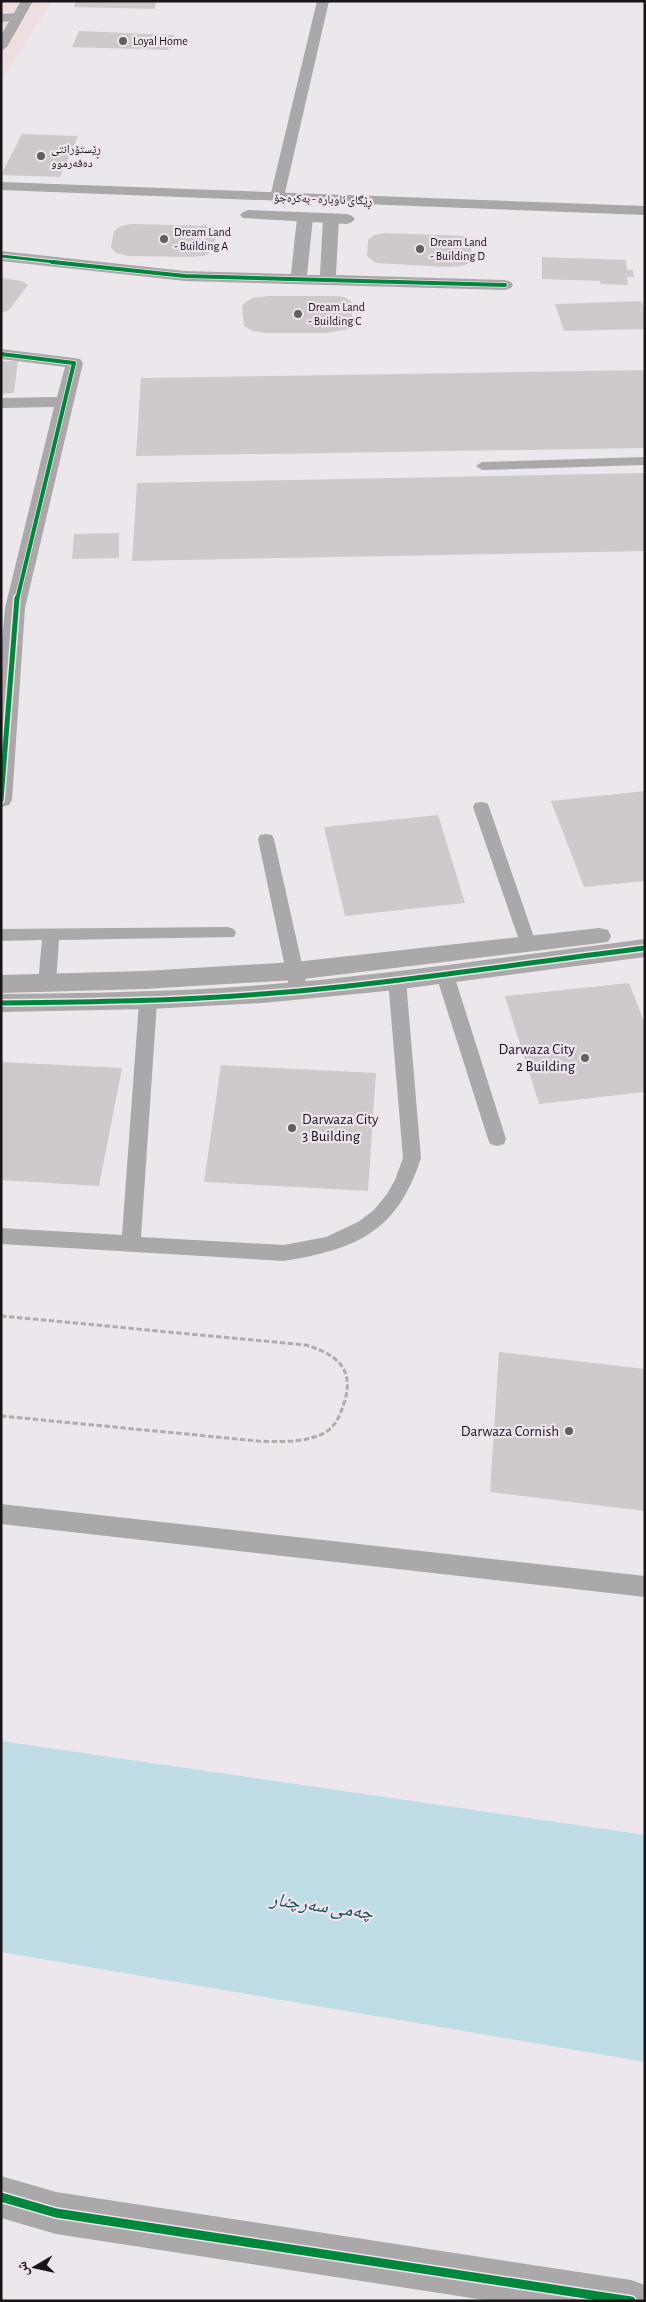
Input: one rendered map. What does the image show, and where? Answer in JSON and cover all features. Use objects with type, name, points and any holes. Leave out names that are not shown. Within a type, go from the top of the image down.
[{"type":"main road","name":"ڕێگای ئاوبارە - بەکرەجۆ","points":[[1,186],[645,211]]},
{"type":"main road","points":[[236,215],[360,219]]},
{"type":"street","points":[[1,47],[27,1]]},
{"type":"street","points":[[277,197],[323,1]]},
{"type":"street","points":[[1,18],[18,18]]},
{"type":"street","points":[[298,280],[305,218]]},
{"type":"street","points":[[328,281],[331,218]]},
{"type":"street","points":[[1,256],[185,276],[505,285]]},
{"type":"street","points":[[1,354],[74,363],[66,402],[8,608],[1,800]]},
{"type":"street","points":[[1,403],[66,402]]},
{"type":"street","points":[[1,1003],[148,1002],[297,981],[528,943],[645,930]]},
{"type":"street","points":[[1,984],[144,980],[397,980],[645,948]]},
{"type":"street","points":[[1,2197],[56,2213],[631,2301]]},
{"type":"lane","points":[[482,466],[645,461]]},
{"type":"lane","points":[[481,807],[528,943]]},
{"type":"lane","points":[[266,839],[297,981]]},
{"type":"lane","points":[[1,935],[228,933]]},
{"type":"lane","points":[[47,983],[50,936]]},
{"type":"lane","points":[[444,975],[497,1139]]},
{"type":"lane","points":[[1,1236],[284,1253],[312,1250],[338,1242],[362,1231],[381,1216],[397,1198],[407,1179],[412,1158],[397,980]]},
{"type":"lane","points":[[131,1244],[148,1002]]},
{"type":"lane","points":[[1,1514],[645,1587]]},
{"type":"path","points":[[1,1316],[306,1345],[323,1350],[340,1361],[347,1374],[348,1386],[343,1407],[331,1428],[301,1440],[266,1440],[168,1433],[1,1416]]},
{"type":"shaded area","points":[[1,1],[52,1],[1,81]]},
{"type":"water","name":"چەمی سەرچنار","points":[[1,1741],[645,1835],[645,2062],[1,1952]]},
{"type":"building","points":[[76,1],[157,1],[154,9],[74,7]]},
{"type":"building","name":"Loyal Home","points":[[79,31],[174,35],[168,50],[72,47]]},
{"type":"building","name":"ڕێستۆرانتی دەفەرموو","points":[[22,134],[78,136],[60,177],[1,175]]},
{"type":"building","name":"Dream Land - Building A","points":[[131,224],[211,226],[217,230],[213,251],[204,256],[187,257],[128,256],[116,253],[111,247],[114,231],[121,226]]},
{"type":"building","name":"Dream Land - Building D","points":[[384,233],[465,236],[471,240],[472,261],[463,266],[446,267],[376,263],[367,256],[368,240],[374,235]]},
{"type":"building","points":[[542,257],[626,260],[627,270],[633,270],[634,277],[627,277],[628,285],[601,284],[600,281],[542,279]]},
{"type":"building","points":[[1,278],[22,281],[28,285],[9,310],[1,313]]},
{"type":"building","name":"Dream Land - Building C","points":[[269,296],[344,297],[351,301],[353,325],[349,329],[327,333],[265,333],[253,331],[244,326],[242,305],[252,298]]},
{"type":"building","points":[[641,301],[645,309],[645,329],[564,331],[555,304]]},
{"type":"building","points":[[1,361],[18,361],[14,393],[1,394]]},
{"type":"building","points":[[645,370],[645,448],[136,456],[141,378]]},
{"type":"building","points":[[645,473],[645,551],[132,561],[137,483]]},
{"type":"building","points":[[119,533],[119,558],[72,559],[74,534]]},
{"type":"building","points":[[645,791],[645,881],[584,887],[551,801]]},
{"type":"building","points":[[438,815],[465,903],[345,916],[324,827]]},
{"type":"building","name":"Darwaza City 2 Building","points":[[629,983],[645,1024],[645,1092],[539,1104],[505,996]]},
{"type":"building","points":[[1,1062],[122,1068],[99,1186],[1,1180]]},
{"type":"building","name":"Darwaza City 3 Building","points":[[221,1065],[376,1073],[368,1191],[204,1182]]},
{"type":"building","name":"Darwaza Cornish","points":[[499,1352],[645,1369],[645,1511],[490,1492]]},
{"type":"cycle path","points":[[1,256],[185,276],[505,285]]},
{"type":"cycle path","points":[[1,354],[74,363],[15,608],[1,800]]},
{"type":"cycle path","points":[[1,1003],[150,1000],[263,994],[386,982],[645,948]]},
{"type":"cycle path","points":[[1,2197],[56,2213],[631,2301]]},
{"type":"place","name":"Loyal Home","points":[[123,41]]},
{"type":"place","name":"ڕێستۆرانتی دەفەرموو","points":[[41,156]]},
{"type":"place","name":"Dream Land - Building A","points":[[164,239]]},
{"type":"place","name":"Dream Land - Building D","points":[[420,249]]},
{"type":"place","name":"Dream Land - Building C","points":[[298,314]]},
{"type":"place","name":"Darwaza City 2 Building","points":[[585,1058]]},
{"type":"place","name":"Darwaza City 3 Building","points":[[292,1128]]},
{"type":"place","name":"Darwaza Cornish","points":[[569,1431]]}]
